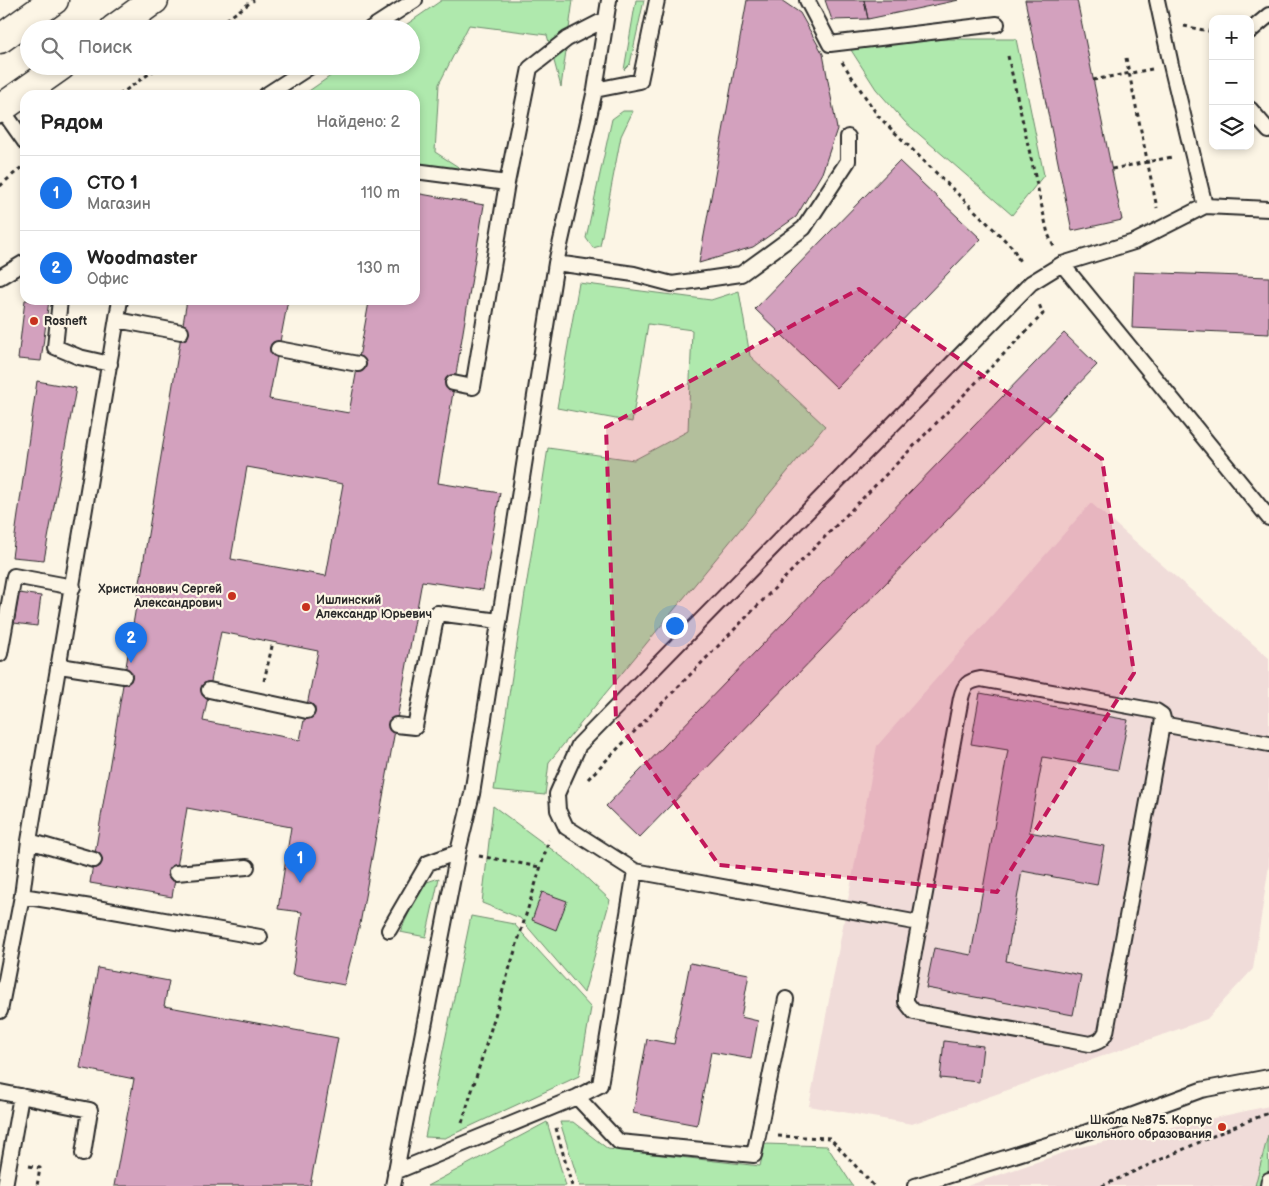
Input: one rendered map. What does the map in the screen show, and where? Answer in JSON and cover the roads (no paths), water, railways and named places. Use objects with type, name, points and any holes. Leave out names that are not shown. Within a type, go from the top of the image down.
[{"type":"main road","points":[[26,20],[54,0]]},
{"type":"main road","points":[[126,20],[154,0]]},
{"type":"main road","points":[[0,39],[20,25]]},
{"type":"main road","points":[[28,90],[48,75]]},
{"type":"main road","points":[[1,109],[20,95]]},
{"type":"lane","points":[[384,20],[415,0]]},
{"type":"lane","points":[[393,1186],[458,852],[472,794],[556,263],[595,90],[609,0]]},
{"type":"lane","points":[[595,90],[640,81],[657,0]]},
{"type":"lane","points":[[807,0],[830,44],[996,24]]},
{"type":"lane","points":[[1157,0],[1205,206]]},
{"type":"lane","points":[[1254,28],[1269,15]]},
{"type":"lane","points":[[453,383],[473,387],[507,183],[530,68],[567,39],[606,20]]},
{"type":"lane","points":[[274,90],[297,75]]},
{"type":"lane","points":[[1,109],[20,135]]},
{"type":"lane","points":[[1254,114],[1269,131]]},
{"type":"lane","points":[[556,263],[634,274],[672,284],[741,274],[804,228],[848,161],[848,137]]},
{"type":"lane","points":[[420,172],[507,183]]},
{"type":"lane","points":[[919,923],[635,871],[566,826],[558,810],[557,794],[580,745],[1031,282],[1062,264],[1134,242],[1205,206],[1269,209]]},
{"type":"lane","points":[[1062,264],[1269,518]]},
{"type":"lane","points":[[0,277],[20,265]]},
{"type":"lane","points":[[59,305],[55,347],[79,357],[110,364]]},
{"type":"lane","points":[[0,1011],[22,896],[29,841],[60,666],[119,305]]},
{"type":"lane","points":[[117,320],[181,332]]},
{"type":"lane","points":[[278,348],[358,364]]},
{"type":"lane","points":[[0,654],[14,576],[73,587]]},
{"type":"lane","points":[[396,725],[415,727],[437,613],[499,621]]},
{"type":"lane","points":[[60,666],[124,676]]},
{"type":"lane","points":[[981,679],[1156,711],[1162,715],[1162,724],[1106,1032],[1103,1038],[1098,1042],[1090,1044],[914,1012],[906,1002],[906,996],[963,688],[971,680],[981,679]]},
{"type":"lane","points":[[209,690],[307,711]]},
{"type":"lane","points":[[1162,724],[1269,744]]},
{"type":"lane","points":[[29,841],[94,860]]},
{"type":"lane","points":[[389,930],[428,863],[458,852]]},
{"type":"lane","points":[[176,873],[247,867]]},
{"type":"lane","points":[[395,1172],[577,1097],[600,1084],[635,871]]},
{"type":"lane","points":[[22,896],[260,937]]},
{"type":"lane","points":[[577,1097],[619,1142],[754,1155],[786,999]]},
{"type":"lane","points":[[915,1186],[1079,1135],[1201,1090],[1269,1078]]},
{"type":"lane","points":[[0,1092],[90,1110],[83,1154]]},
{"type":"lane","points":[[5,1186],[21,1096]]},
{"type":"lane","points":[[1268,1186],[1269,1180]]},
{"type":"place","name":"Rosneft","points":[[34,321]]},
{"type":"place","name":"Христианович Сергей Александрович","points":[[232,596]]},
{"type":"place","name":"Ишлинский Александр Юрьевич","points":[[306,607]]},
{"type":"place","name":"Woodmaster","points":[[131,663]]},
{"type":"place","name":"СТО 1","points":[[300,883]]},
{"type":"place","name":"Школа №875. Корпус школьного образования","points":[[1222,1127]]}]
